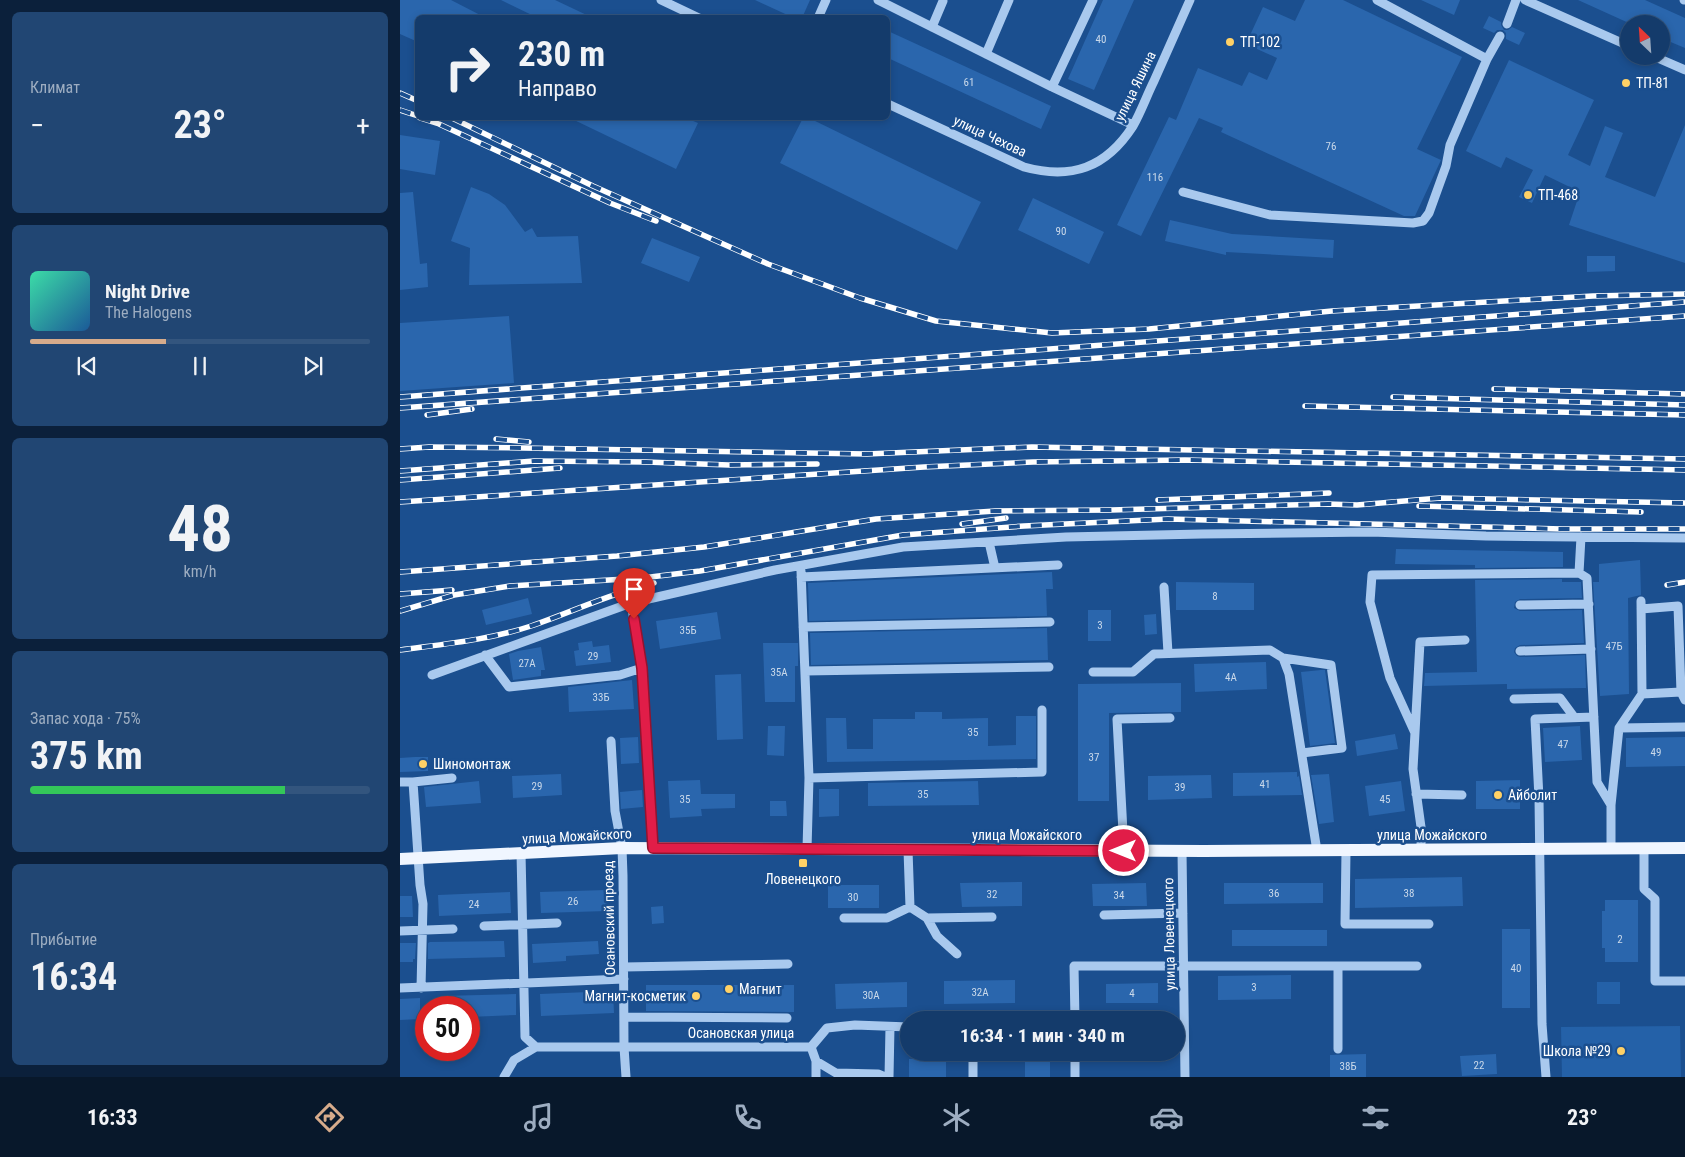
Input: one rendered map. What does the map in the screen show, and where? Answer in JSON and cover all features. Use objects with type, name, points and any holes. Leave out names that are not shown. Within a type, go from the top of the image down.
[{"type":"main road","name":"улица Можайского","points":[[400,859],[622,848],[1124,851],[1685,848]]},
{"type":"street","points":[[661,0],[693,15]]},
{"type":"street","points":[[819,15],[826,0]]},
{"type":"street","points":[[878,0],[1052,87],[1134,125]]},
{"type":"street","points":[[986,54],[1009,0]]},
{"type":"street","points":[[1052,87],[1092,0]]},
{"type":"street","name":"улица Яшина","points":[[1085,168],[1104,158],[1119,145],[1134,125],[1190,0]]},
{"type":"street","points":[[1377,0],[1487,59]]},
{"type":"street","points":[[1507,24],[1516,0]]},
{"type":"street","points":[[1525,0],[1620,42]]},
{"type":"street","points":[[932,27],[944,1]]},
{"type":"street","points":[[1183,192],[1270,215],[1413,223],[1423,221],[1429,213],[1446,166],[1450,145],[1487,59],[1500,36]]},
{"type":"street","points":[[1670,63],[1685,70]]},
{"type":"street","name":"улица Чехова","points":[[890,105],[1024,167],[1044,173],[1064,173],[1085,168]]},
{"type":"street","points":[[432,675],[631,602],[801,565],[903,547],[1066,537],[1361,532],[1685,538]]},
{"type":"street","points":[[1579,573],[1581,537]]},
{"type":"street","points":[[989,542],[995,568]]},
{"type":"street","points":[[801,565],[809,778],[807,849]]},
{"type":"street","points":[[801,577],[1058,565]]},
{"type":"street","points":[[1415,733],[1390,678],[1370,602],[1372,575],[1579,573],[1587,578],[1597,782],[1611,805]]},
{"type":"street","points":[[1164,587],[1168,653]]},
{"type":"street","points":[[631,602],[642,668],[653,848]]},
{"type":"street","points":[[1520,605],[1588,604]]},
{"type":"street","points":[[1611,849],[1611,805],[1619,728],[1642,694],[1641,605],[1682,605],[1682,672],[1680,692],[1685,700]]},
{"type":"street","points":[[803,627],[1050,622]]},
{"type":"street","points":[[1421,850],[1421,827],[1413,769],[1420,642],[1465,640]]},
{"type":"street","points":[[1520,652],[1590,649]]},
{"type":"street","points":[[1093,672],[1133,672],[1154,654],[1168,653],[1270,650],[1282,658],[1331,665],[1342,748],[1302,753]]},
{"type":"street","points":[[485,656],[509,687],[620,675],[642,668]]},
{"type":"street","points":[[1282,658],[1289,674],[1317,851]]},
{"type":"street","points":[[805,671],[1049,667]]},
{"type":"street","points":[[1642,694],[1680,692]]},
{"type":"street","points":[[1514,699],[1560,698],[1574,717]]},
{"type":"street","points":[[809,778],[1042,772],[1042,710]]},
{"type":"street","points":[[1546,1077],[1542,1024],[1539,798],[1534,720],[1594,716]]},
{"type":"street","points":[[1124,851],[1118,719],[1170,718]]},
{"type":"street","points":[[1619,728],[1685,727]]},
{"type":"street","name":"Осановский проезд","points":[[611,741],[615,811],[622,848],[626,1077]]},
{"type":"street","points":[[400,782],[452,778]]},
{"type":"street","points":[[413,782],[418,858],[424,904],[422,988]]},
{"type":"street","points":[[1416,794],[1462,795]]},
{"type":"street","points":[[1644,849],[1644,889],[1655,899],[1655,981],[1685,981]]},
{"type":"street","points":[[908,850],[910,907]]},
{"type":"street","name":"улица Ловенецкого","points":[[1181,1011],[1183,966],[1182,851]]},
{"type":"street","points":[[1346,851],[1345,924],[1429,924]]},
{"type":"street","points":[[504,1077],[514,1060],[536,1046],[525,1037],[521,853]]},
{"type":"street","points":[[910,907],[927,918],[937,936],[957,954]]},
{"type":"street","points":[[844,918],[887,918],[910,907]]},
{"type":"street","points":[[1104,915],[1183,913]]},
{"type":"street","points":[[927,918],[992,917]]},
{"type":"street","points":[[484,926],[557,923]]},
{"type":"street","points":[[400,931],[453,928]]},
{"type":"street","points":[[624,966],[788,964]]},
{"type":"street","points":[[1075,1011],[1074,966],[1417,966]]},
{"type":"street","points":[[1338,966],[1338,1049]]},
{"type":"street","points":[[400,988],[624,979]]},
{"type":"street","points":[[624,1017],[787,1018]]},
{"type":"street","name":"Осановская улица","points":[[536,1046],[811,1047],[827,1028],[855,1025],[900,1027]]},
{"type":"street","points":[[889,1077],[890,1027]]},
{"type":"street","points":[[811,1047],[816,1061],[816,1077]]},
{"type":"street","points":[[816,1061],[836,1073],[878,1074],[885,1077]]},
{"type":"street","points":[[973,1061],[973,1077]]},
{"type":"street","points":[[1075,1061],[1075,1077]]},
{"type":"street","name":"улица Ловенецкого","points":[[1183,1061],[1185,1077]]},
{"type":"shaded area","points":[[1597,982],[1620,982],[1620,1004],[1597,1004]]},
{"type":"shaded area","name":"Школа №29","points":[[1680,1026],[1681,1077],[1562,1077],[1561,1027]]},
{"type":"building","points":[[400,0],[451,0],[480,15],[415,15],[415,41],[400,34]]},
{"type":"building","points":[[501,0],[555,0],[587,15],[532,15]]},
{"type":"building","points":[[755,0],[810,0],[803,15],[788,15]]},
{"type":"building","points":[[1103,0],[1134,0],[1094,90],[1068,79]]},
{"type":"building","points":[[1305,0],[1343,0],[1462,57],[1417,149],[1441,160],[1415,216],[1404,216],[1221,132],[1223,128],[1199,118],[1141,236],[1117,225],[1169,117],[1176,120],[1198,68],[1242,86],[1249,72],[1267,80],[1277,58],[1246,44],[1263,7],[1295,21]]},
{"type":"building","points":[[1421,0],[1460,0],[1454,15]]},
{"type":"building","points":[[1578,0],[1645,0],[1685,18],[1685,48],[1670,42],[1670,15],[1620,15],[1620,19]]},
{"type":"building","points":[[1489,16],[1501,22],[1504,30],[1512,27],[1525,33],[1519,45],[1506,39],[1506,33],[1503,30],[1497,30],[1494,33],[1483,28]]},
{"type":"building","points":[[890,32],[1051,106],[1041,129],[890,59]]},
{"type":"building","points":[[1509,60],[1594,100],[1568,155],[1590,166],[1605,126],[1623,133],[1605,177],[1655,197],[1685,125],[1685,263],[1569,225],[1580,192],[1545,175],[1532,203],[1519,197],[1533,170],[1506,157],[1501,168],[1466,151]]},
{"type":"building","points":[[574,120],[691,120],[698,123],[676,169]]},
{"type":"building","points":[[802,120],[813,120],[981,202],[957,250],[780,163]]},
{"type":"building","points":[[400,135],[440,141],[435,175],[400,169]]},
{"type":"building","points":[[471,187],[489,194],[505,205],[525,232],[532,228],[537,237],[578,236],[582,283],[469,285],[470,248],[451,241]]},
{"type":"building","points":[[413,192],[420,264],[427,263],[428,287],[400,290],[400,193]]},
{"type":"building","points":[[1033,198],[1104,232],[1089,264],[1018,230]]},
{"type":"building","points":[[1170,220],[1232,234],[1334,240],[1333,258],[1226,252],[1226,255],[1165,241]]},
{"type":"building","points":[[652,238],[700,257],[689,282],[641,263]]},
{"type":"building","points":[[1587,256],[1615,256],[1615,271],[1587,272]]},
{"type":"building","points":[[509,316],[514,383],[400,391],[400,323]]},
{"type":"building","points":[[1396,549],[1563,552],[1563,567],[1475,568],[1475,565],[1395,564]]},
{"type":"building","points":[[1640,560],[1641,595],[1628,598],[1629,694],[1600,696],[1593,582],[1599,582],[1599,564]]},
{"type":"building","points":[[1052,572],[1053,589],[1046,589],[1047,616],[809,621],[808,583]]},
{"type":"building","points":[[1562,579],[1562,582],[1581,582],[1582,598],[1520,599],[1515,602],[1514,608],[1520,611],[1582,610],[1584,643],[1520,645],[1515,648],[1514,652],[1520,657],[1585,655],[1586,688],[1507,689],[1507,684],[1424,686],[1425,673],[1477,672],[1475,580]]},
{"type":"building","points":[[1176,582],[1254,583],[1254,610],[1176,610]]},
{"type":"building","points":[[528,598],[532,614],[486,625],[482,610]]},
{"type":"building","points":[[1088,610],[1111,610],[1111,641],[1088,641]]},
{"type":"building","points":[[717,612],[721,639],[660,649],[656,621]]},
{"type":"building","points":[[1156,614],[1157,634],[1145,635],[1144,615]]},
{"type":"building","points":[[1047,628],[1048,660],[811,665],[810,633]]},
{"type":"building","points":[[592,641],[593,647],[609,645],[611,662],[576,666],[574,651],[579,650],[578,643]]},
{"type":"building","points":[[763,643],[798,643],[798,666],[795,666],[795,702],[765,702]]},
{"type":"building","points":[[541,647],[545,670],[541,670],[541,676],[513,680],[509,654]]},
{"type":"building","points":[[1266,662],[1267,689],[1195,692],[1194,664]]},
{"type":"building","points":[[1325,670],[1335,743],[1310,746],[1301,672]]},
{"type":"building","points":[[741,674],[743,739],[717,740],[715,675]]},
{"type":"building","points":[[632,680],[634,709],[569,712],[568,687]]},
{"type":"building","points":[[1181,683],[1181,712],[1109,713],[1109,801],[1078,801],[1078,684]]},
{"type":"building","points":[[915,712],[942,712],[942,719],[988,718],[988,746],[1016,745],[1016,716],[1036,716],[1036,759],[827,762],[826,718],[846,718],[847,749],[873,749],[873,719],[915,719]]},
{"type":"building","points":[[768,726],[785,726],[784,756],[767,755]]},
{"type":"building","points":[[1580,726],[1582,760],[1545,762],[1543,728]]},
{"type":"building","points":[[1395,734],[1398,749],[1357,756],[1355,741]]},
{"type":"building","points":[[638,737],[639,763],[621,764],[620,738]]},
{"type":"building","points":[[1685,737],[1685,766],[1626,767],[1626,738]]},
{"type":"building","points":[[428,757],[428,771],[400,772],[400,758]]},
{"type":"building","points":[[1297,772],[1302,795],[1233,796],[1233,773]]},
{"type":"building","points":[[561,774],[562,795],[513,798],[512,776]]},
{"type":"building","points":[[1329,774],[1334,822],[1319,824],[1311,775]]},
{"type":"building","points":[[1211,775],[1212,798],[1148,800],[1148,776]]},
{"type":"building","points":[[700,780],[701,794],[735,794],[735,808],[701,809],[702,816],[670,818],[668,781]]},
{"type":"building","name":"Айболит","points":[[1520,780],[1520,809],[1476,809],[1476,781]]},
{"type":"building","points":[[479,781],[481,803],[426,807],[424,787]]},
{"type":"building","points":[[978,781],[979,805],[868,806],[868,783]]},
{"type":"building","points":[[1401,781],[1405,811],[1369,816],[1365,786]]},
{"type":"building","points":[[819,789],[839,789],[839,816],[819,817]]},
{"type":"building","points":[[642,790],[643,807],[621,809],[620,792]]},
{"type":"building","points":[[770,801],[786,801],[787,816],[770,816]]},
{"type":"building","points":[[1462,877],[1463,906],[1355,908],[1355,879]]},
{"type":"building","points":[[1022,882],[1022,906],[962,907],[960,883]]},
{"type":"building","points":[[1146,883],[1147,906],[1093,906],[1092,884]]},
{"type":"building","points":[[1224,883],[1323,883],[1323,903],[1224,904]]},
{"type":"building","points":[[828,885],[879,885],[879,908],[828,908]]},
{"type":"building","points":[[606,890],[607,911],[541,913],[540,892]]},
{"type":"building","points":[[510,892],[511,913],[439,916],[438,895]]},
{"type":"building","points":[[400,896],[412,896],[413,917],[400,917]]},
{"type":"building","points":[[1605,900],[1638,900],[1638,962],[1605,962],[1605,948],[1602,948],[1602,911],[1605,911]]},
{"type":"building","points":[[663,906],[664,923],[652,924],[651,907]]},
{"type":"building","points":[[1502,929],[1530,929],[1530,1008],[1502,1008]]},
{"type":"building","points":[[1232,930],[1327,930],[1327,946],[1232,946]]},
{"type":"building","points":[[504,941],[505,957],[428,959],[428,943],[430,942]]},
{"type":"building","points":[[598,941],[599,954],[566,956],[566,961],[533,963],[532,944]]},
{"type":"building","points":[[400,943],[416,943],[415,959],[413,959],[413,962],[400,962]]},
{"type":"building","points":[[1291,975],[1291,999],[1218,1000],[1218,976]]},
{"type":"building","points":[[1015,980],[1015,1003],[944,1004],[944,981]]},
{"type":"building","points":[[907,982],[907,1007],[836,1009],[835,984]]},
{"type":"building","points":[[1158,983],[1158,1003],[1106,1003],[1106,984]]},
{"type":"building","points":[[646,985],[794,985],[794,1012],[646,1011]]},
{"type":"building","points":[[613,991],[614,1013],[541,1016],[540,994]]},
{"type":"building","points":[[516,994],[516,1015],[480,1017],[480,996],[442,996]]},
{"type":"building","points":[[415,998],[415,1019],[400,1020],[400,999]]},
{"type":"building","points":[[1366,1054],[1366,1077],[1330,1077],[1330,1055]]},
{"type":"building","points":[[1496,1054],[1497,1074],[1462,1076],[1460,1056]]},
{"type":"building","points":[[909,1061],[946,1061],[946,1077],[909,1077]]},
{"type":"building","points":[[1025,1061],[1050,1061],[1050,1077],[1025,1077]]},
{"type":"railway","points":[[400,93],[415,100]]},
{"type":"railway","points":[[400,110],[415,115]]},
{"type":"railway","points":[[426,120],[439,124],[610,203],[656,221]]},
{"type":"railway","points":[[456,120],[593,186],[768,264],[860,298],[936,321],[1052,333],[1149,329],[1332,311],[1593,296],[1685,294]]},
{"type":"railway","points":[[400,397],[1685,302]]},
{"type":"railway","points":[[400,408],[1685,316]]},
{"type":"railway","points":[[1494,389],[1685,394]]},
{"type":"railway","points":[[1393,397],[1685,405]]},
{"type":"railway","points":[[1305,406],[1685,415]]},
{"type":"railway","points":[[427,415],[472,409]]},
{"type":"railway","points":[[496,439],[529,442]]},
{"type":"railway","points":[[400,449],[429,447],[523,448],[867,454],[1032,447],[1685,459]]},
{"type":"railway","points":[[400,502],[924,467],[1033,462],[1185,460],[1685,470]]},
{"type":"railway","points":[[400,471],[534,461],[729,465],[817,464]]},
{"type":"railway","points":[[400,480],[560,468]]},
{"type":"railway","points":[[1158,500],[1329,493]]},
{"type":"railway","points":[[400,572],[617,556],[704,547],[876,519],[995,511],[1357,505],[1440,498],[1685,503]]},
{"type":"railway","points":[[1419,506],[1641,512]]},
{"type":"railway","points":[[962,524],[1006,518]]},
{"type":"railway","points":[[400,611],[454,595],[510,586],[642,578],[700,571],[903,535],[1024,526],[1168,519],[1562,529],[1685,529]]},
{"type":"railway","points":[[1667,585],[1685,582]]},
{"type":"railway","points":[[400,650],[466,641],[515,631],[622,592],[654,583]]},
{"type":"railway","points":[[400,594],[452,590]]},
{"type":"place","name":"ТП-102","points":[[1230,42]]},
{"type":"place","name":"ТП-81","points":[[1626,83]]},
{"type":"place","name":"ТП-468","points":[[1528,195]]},
{"type":"place","name":"Шиномонтаж","points":[[423,764]]},
{"type":"place","name":"Айболит","points":[[1498,795]]},
{"type":"place","name":"Ловенецкого","points":[[803,863]]},
{"type":"place","name":"Магнит","points":[[729,989]]},
{"type":"place","name":"Магнит-косметик","points":[[696,996]]},
{"type":"place","name":"Школа №29","points":[[1621,1051]]},
{"type":"route","points":[[634,619],[642,668],[653,848],[1124,851]]}]
